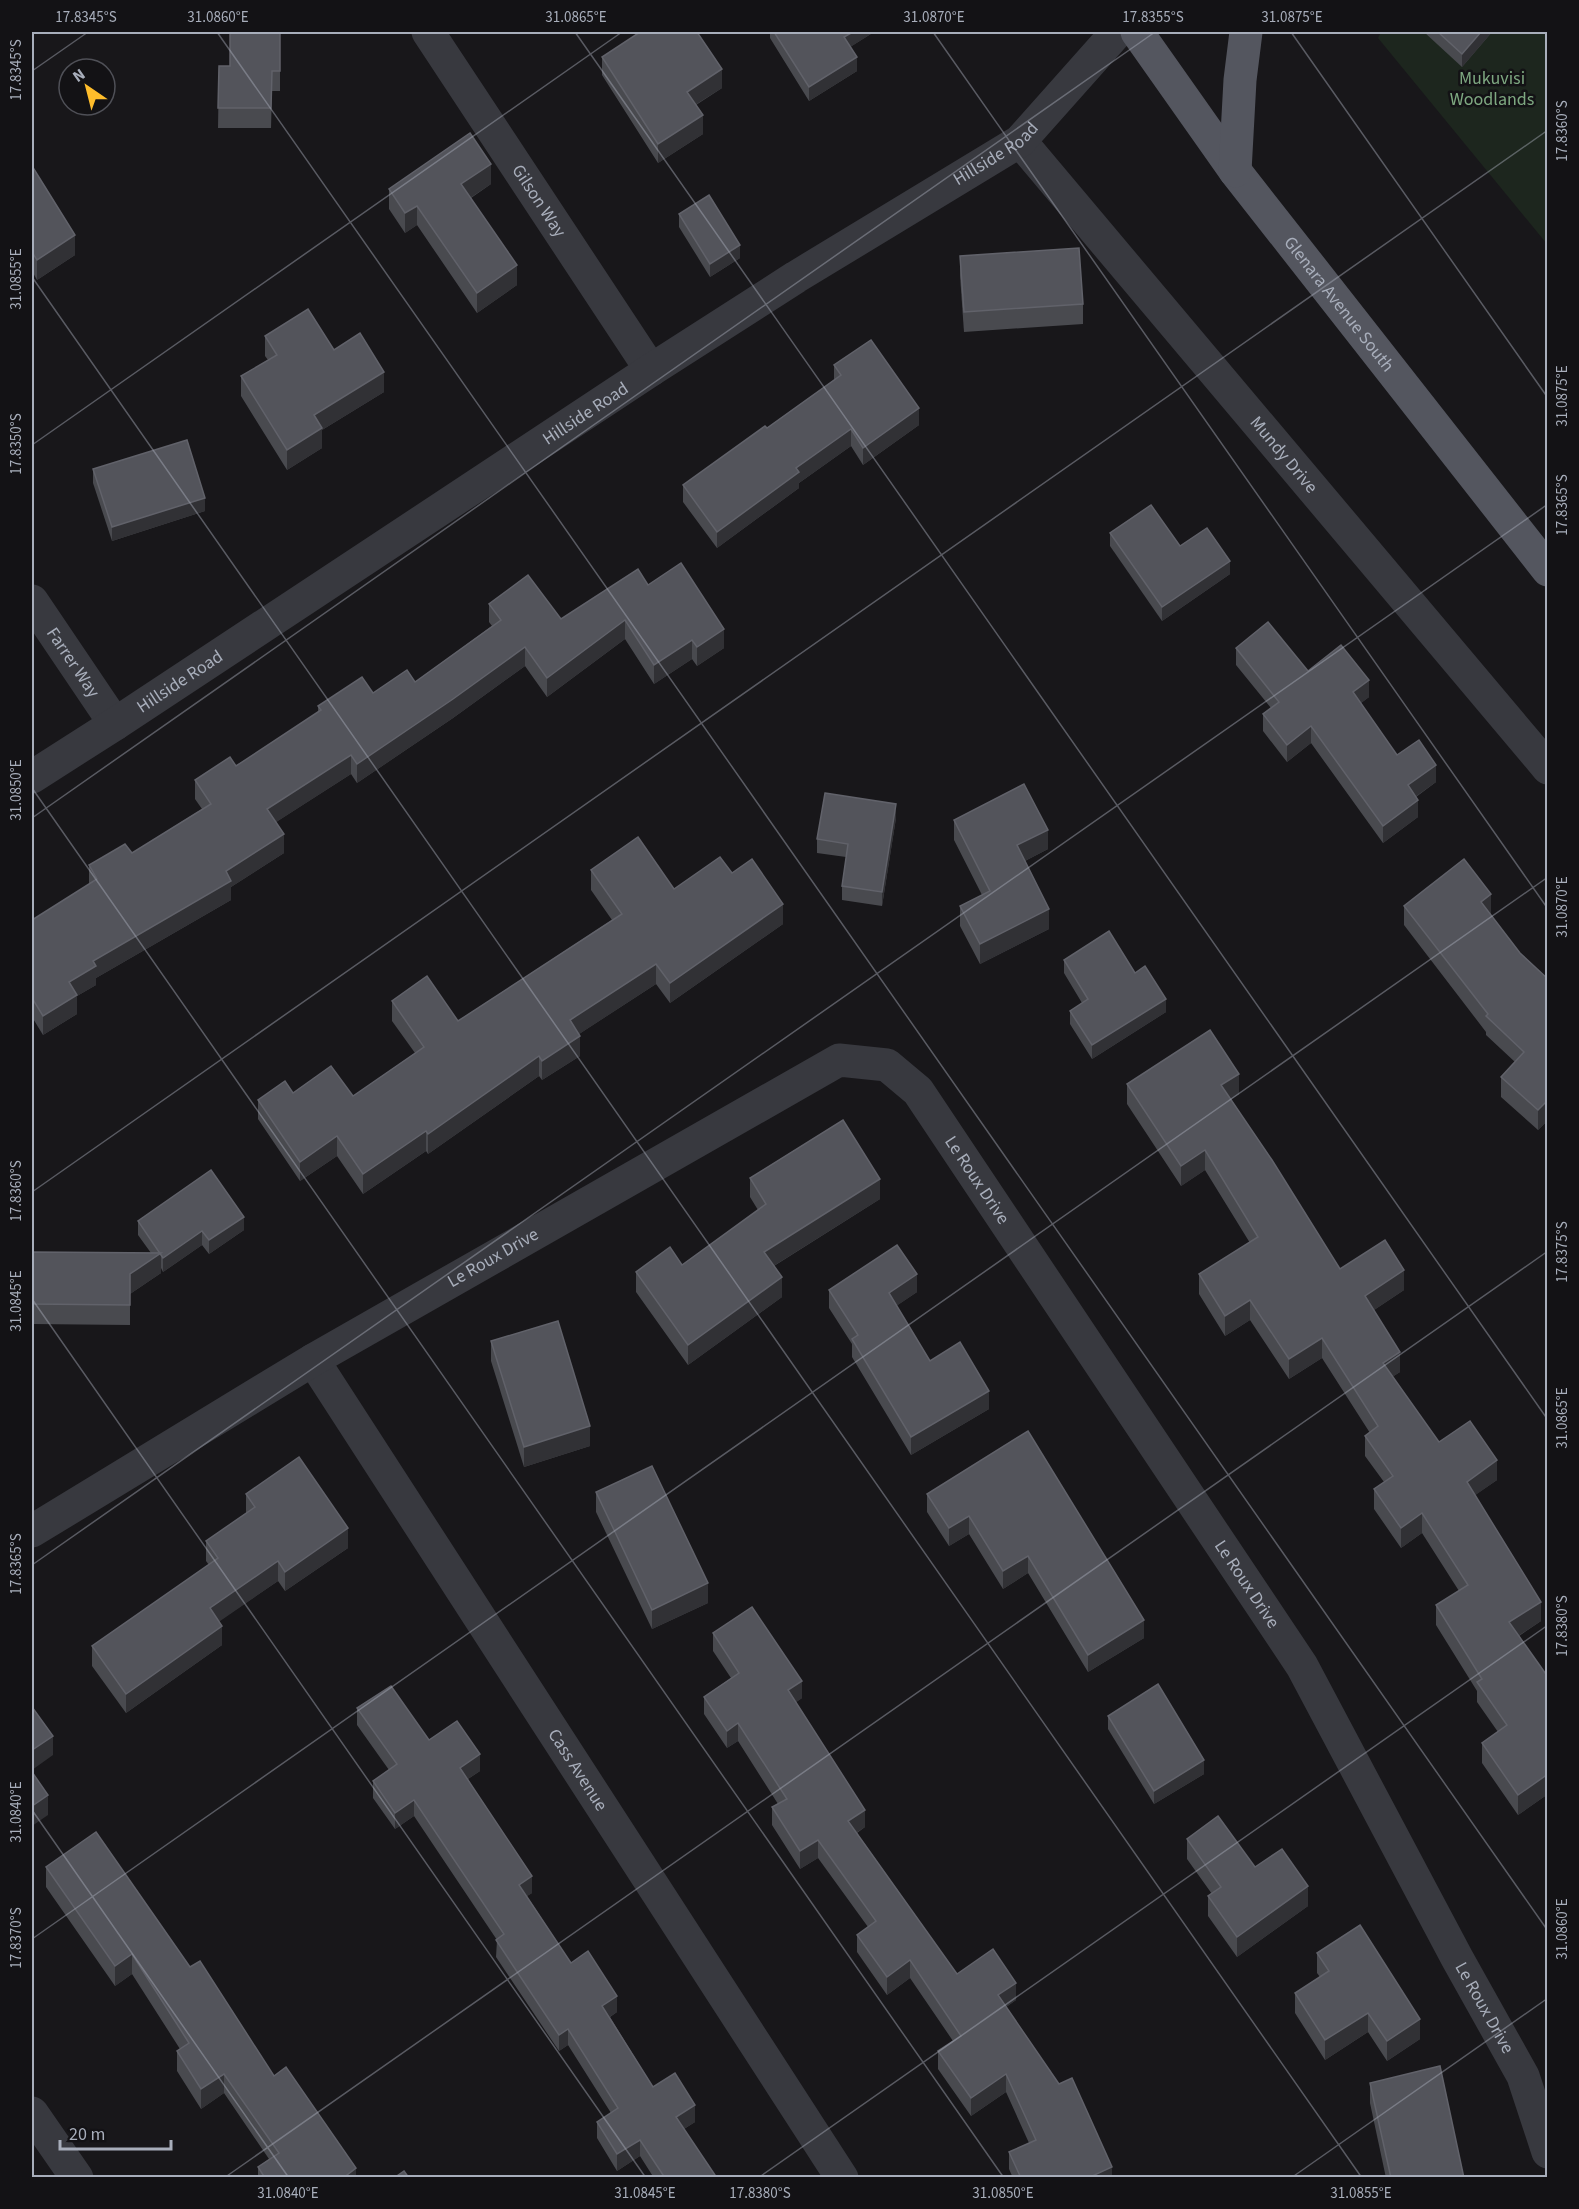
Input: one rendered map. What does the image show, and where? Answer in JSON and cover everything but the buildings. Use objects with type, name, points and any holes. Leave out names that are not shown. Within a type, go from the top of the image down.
[{"type":"main road","name":"Glenara Avenue South","points":[[1137,32],[1235,171],[1548,570]]},
{"type":"main road","points":[[1235,171],[1240,80],[1246,32]]},
{"type":"street","name":"Gilson Way","points":[[428,32],[651,370]]},
{"type":"street","name":"Hillside Road","points":[[32,777],[651,370],[796,277],[1020,141],[1117,32]]},
{"type":"street","name":"Mundy Drive","points":[[1020,141],[1548,768]]},
{"type":"street","name":"Farrer Way","points":[[32,601],[115,724]]},
{"type":"street","name":"Le Roux Drive","points":[[32,1531],[313,1360],[839,1060],[887,1065],[918,1091],[1302,1666],[1457,1958],[1523,2076],[1548,2152]]},
{"type":"street","name":"Cass Avenue","points":[[313,1360],[842,2178]]},
{"type":"street","points":[[32,2113],[78,2178]]},
{"type":"green space","name":"Mukuvisi Woodlands","points":[[1381,32],[1547,32],[1547,244],[1378,38]]}]
